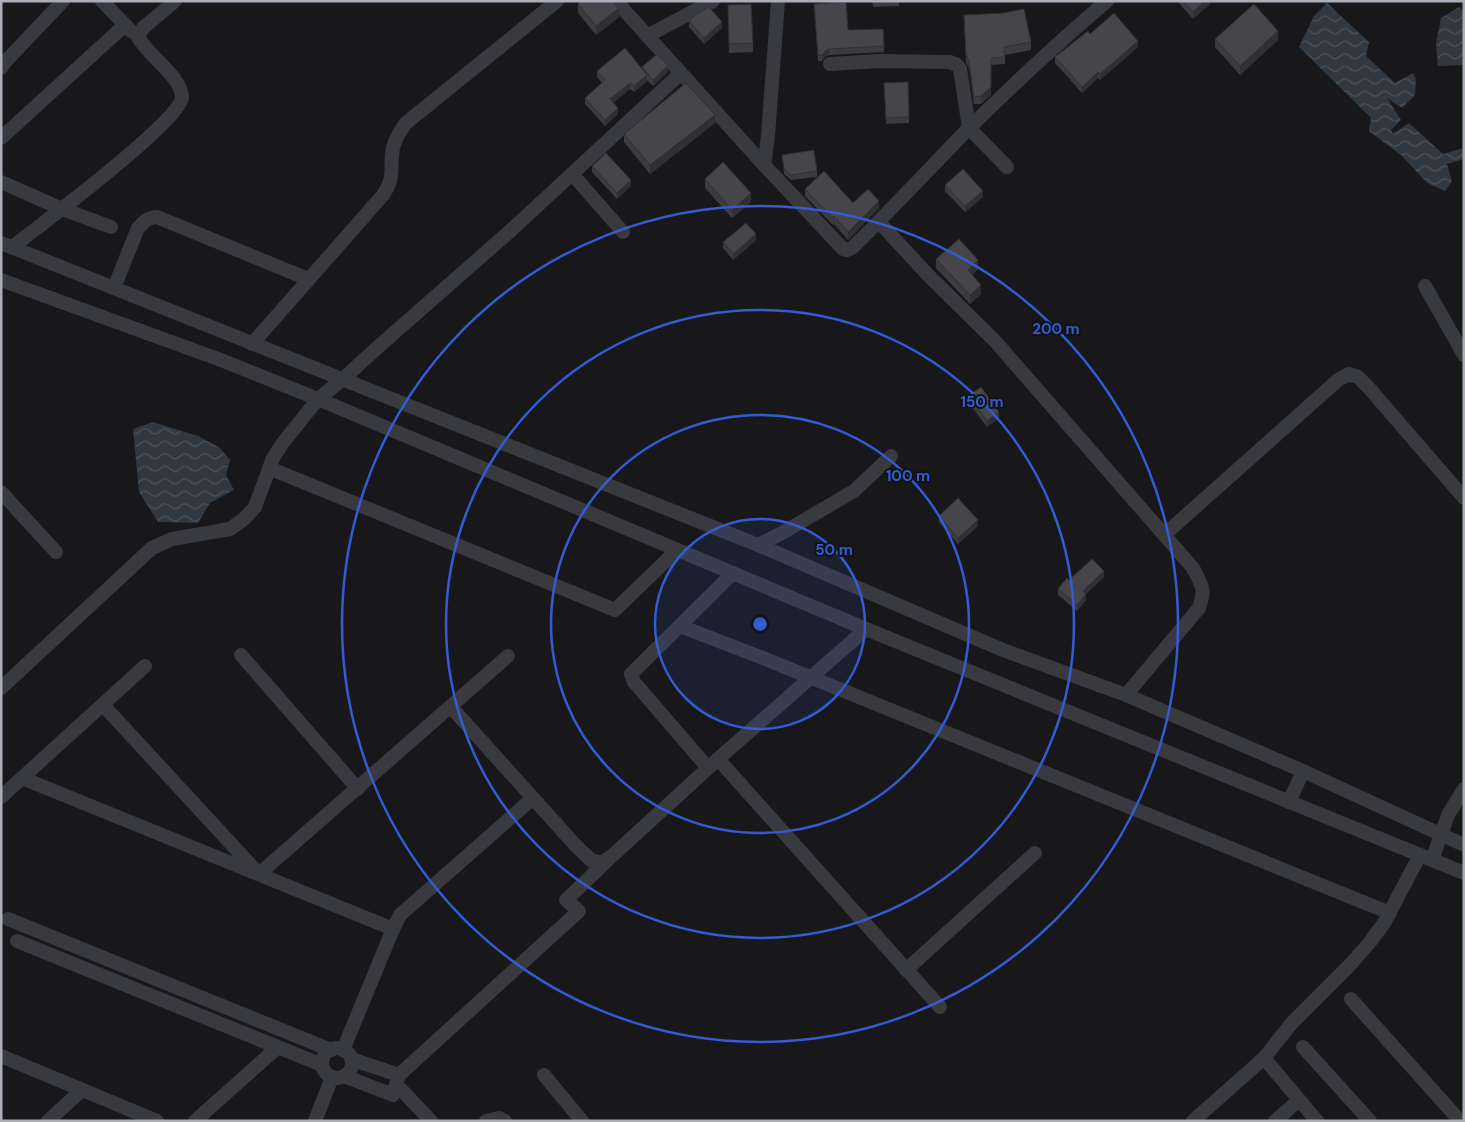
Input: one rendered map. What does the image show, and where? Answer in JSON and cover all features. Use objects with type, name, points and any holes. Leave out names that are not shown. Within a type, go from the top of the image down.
[{"type":"street","points":[[1,68],[63,1]]},
{"type":"street","points":[[7,245],[62,209],[122,160],[176,111],[182,100],[180,87],[143,46],[138,37],[102,1]]},
{"type":"street","points":[[138,37],[143,28],[174,1]]},
{"type":"street","points":[[252,344],[390,185],[393,148],[400,131],[406,123],[557,1]]},
{"type":"street","points":[[616,1],[764,165],[846,250],[852,248],[879,222],[969,128],[1073,30],[1107,1]]},
{"type":"street","points":[[647,36],[696,5],[713,1]]},
{"type":"street","points":[[764,165],[768,136],[778,1]]},
{"type":"street","points":[[1,138],[125,25]]},
{"type":"street","points":[[830,64],[921,61],[950,62],[957,65],[960,69],[969,128],[1007,167]]},
{"type":"street","points":[[1,688],[152,548],[172,539],[230,529],[245,518],[255,507],[273,458],[318,399],[343,379],[572,174],[681,73]]},
{"type":"street","points":[[572,174],[623,232]]},
{"type":"street","points":[[1,182],[62,209],[111,227]]},
{"type":"street","points":[[114,288],[138,228],[151,217],[157,217],[308,279]]},
{"type":"street","points":[[879,222],[928,275],[996,341],[1193,568],[1204,595],[1199,608],[1126,695]]},
{"type":"street","points":[[7,245],[758,545],[1003,650],[1126,695],[1464,845]]},
{"type":"street","points":[[1,280],[221,360],[318,399],[866,629],[1426,858],[1462,868]]},
{"type":"street","points":[[1425,286],[1464,355]]},
{"type":"street","points":[[1164,535],[1338,380],[1349,374],[1358,378],[1369,388],[1464,498]]},
{"type":"street","points":[[758,545],[854,491],[891,456]]},
{"type":"street","points":[[270,468],[615,610],[677,550]]},
{"type":"street","points":[[1,492],[56,552]]},
{"type":"street","points":[[733,573],[631,674],[634,682],[940,1007]]},
{"type":"street","points":[[680,626],[811,677],[1390,912]]},
{"type":"street","points":[[342,1053],[324,1056],[322,1065],[326,1074],[338,1076],[393,1095],[398,1080],[579,911],[566,900],[713,764],[866,629]]},
{"type":"street","points":[[241,656],[358,789]]},
{"type":"street","points":[[258,874],[358,789],[508,656]]},
{"type":"street","points":[[1,797],[146,666]]},
{"type":"street","points":[[103,705],[258,874]]},
{"type":"street","points":[[451,706],[577,847],[591,860],[601,863],[613,855]]},
{"type":"street","points":[[1290,802],[1303,772]]},
{"type":"street","points":[[22,778],[393,929]]},
{"type":"street","points":[[1193,1121],[1264,1058],[1292,1024],[1370,942],[1441,834],[1448,816],[1464,789]]},
{"type":"street","points":[[342,1053],[400,915],[533,798]]},
{"type":"street","points":[[906,970],[1035,853]]},
{"type":"street","points":[[8,919],[342,1053],[398,1080],[431,1121]]},
{"type":"street","points":[[17,941],[322,1065]]},
{"type":"street","points":[[1351,999],[1460,1121]]},
{"type":"street","points":[[195,1121],[278,1047]]},
{"type":"street","points":[[1303,1047],[1370,1121]]},
{"type":"street","points":[[315,1121],[338,1076],[350,1068],[342,1053]]},
{"type":"street","points":[[1,1056],[157,1121]]},
{"type":"street","points":[[1264,1058],[1317,1121]]},
{"type":"street","points":[[544,1074],[582,1121]]},
{"type":"street","points":[[48,1121],[82,1090]]},
{"type":"street","points":[[1276,1121],[1299,1100]]},
{"type":"street","points":[[486,1121],[499,1118],[505,1121]]},
{"type":"water","points":[[1327,3],[1369,42],[1366,56],[1395,83],[1413,73],[1416,80],[1415,95],[1402,108],[1387,98],[1401,120],[1391,130],[1393,134],[1409,123],[1443,154],[1464,148],[1464,159],[1447,164],[1452,181],[1445,191],[1427,183],[1402,156],[1369,131],[1371,118],[1299,47],[1314,16]]},
{"type":"water","points":[[1459,7],[1464,11],[1464,65],[1438,66],[1436,43],[1441,18]]},
{"type":"water","points":[[153,422],[198,436],[219,447],[230,460],[226,475],[234,490],[210,503],[198,523],[158,522],[139,492],[133,429]]},
{"type":"building","points":[[581,1],[612,1],[619,8],[596,26],[578,4]]},
{"type":"building","points":[[1183,1],[1205,1],[1193,12]]},
{"type":"building","points":[[846,2],[848,30],[883,29],[884,46],[829,49],[822,55],[818,55],[814,4]]},
{"type":"building","points":[[751,4],[753,43],[729,44],[728,5]]},
{"type":"building","points":[[1254,4],[1278,31],[1240,66],[1215,39]]},
{"type":"building","points":[[709,7],[722,22],[704,38],[689,21],[696,14]]},
{"type":"building","points":[[1024,9],[1031,42],[1004,47],[1005,57],[991,58],[991,87],[981,96],[974,97],[969,60],[966,55],[964,15],[1004,13]]},
{"type":"building","points":[[1114,13],[1138,41],[1082,87],[1055,57],[1088,31],[1090,34]]},
{"type":"building","points":[[625,48],[647,75],[634,86],[630,83],[610,99],[618,108],[605,120],[585,98],[605,80],[597,71]]},
{"type":"building","points":[[657,54],[668,66],[653,80],[642,67]]},
{"type":"building","points":[[908,82],[909,117],[886,118],[884,83]]},
{"type":"building","points":[[686,83],[715,115],[650,165],[624,134]]},
{"type":"building","points":[[814,150],[817,171],[791,175],[784,168],[782,155]]},
{"type":"building","points":[[606,153],[631,180],[617,193],[592,166]]},
{"type":"building","points":[[723,162],[751,193],[732,210],[705,179]]},
{"type":"building","points":[[963,169],[983,191],[965,206],[945,185]]},
{"type":"building","points":[[824,171],[853,203],[868,189],[879,201],[848,232],[805,189]]},
{"type":"building","points":[[746,223],[756,234],[733,254],[723,242]]},
{"type":"building","points":[[959,239],[978,260],[968,270],[981,285],[970,295],[936,259]]},
{"type":"building","points":[[981,387],[999,412],[987,421],[968,396]]},
{"type":"building","points":[[958,498],[978,520],[958,538],[939,516]]},
{"type":"building","points":[[1092,559],[1104,571],[1083,591],[1086,594],[1077,605],[1058,589],[1067,578],[1069,580]]}]
